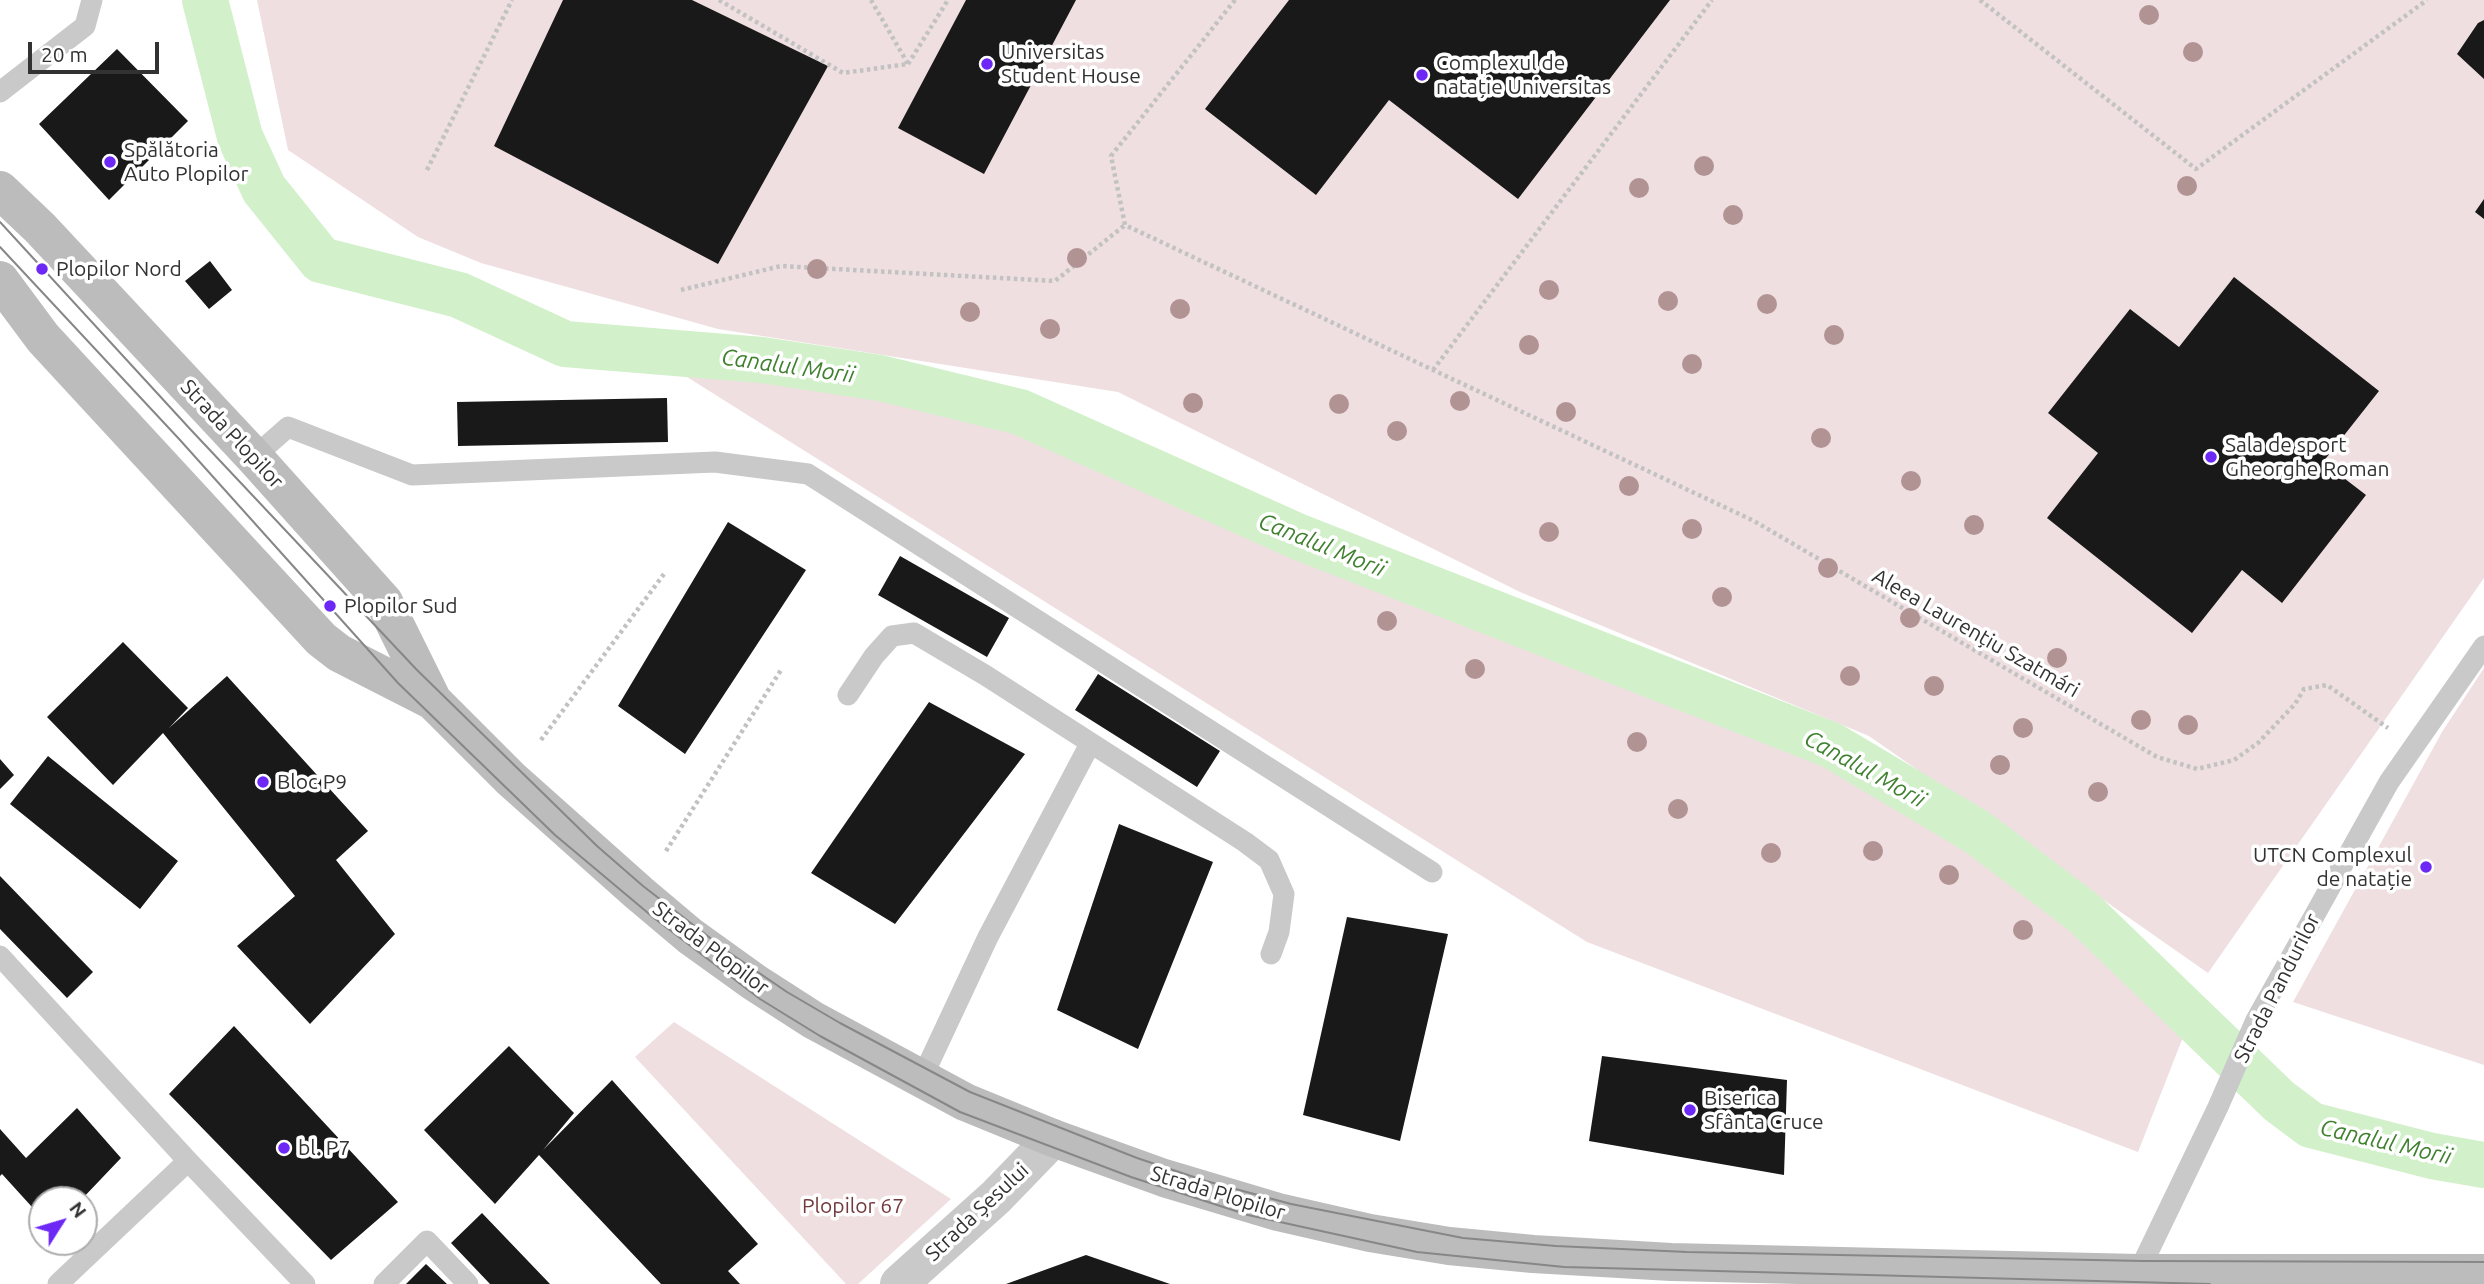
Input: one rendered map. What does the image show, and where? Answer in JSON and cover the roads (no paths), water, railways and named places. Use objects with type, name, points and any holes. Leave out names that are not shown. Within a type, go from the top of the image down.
[{"type":"main road","name":"Strada Plopilor","points":[[0,190],[40,229],[254,457],[384,602],[433,701]]},
{"type":"main road","name":"Strada Plopilor","points":[[0,280],[43,338],[321,639],[339,653],[433,701],[577,841],[690,936],[754,982],[804,1014],[921,1080],[965,1102],[1053,1138],[1164,1178],[1278,1212],[1370,1233],[1449,1246],[1534,1254],[1896,1275],[2136,1278],[2484,1273]]},
{"type":"street","name":"Strada Șesului","points":[[898,1284],[996,1197],[1053,1138]]},
{"type":"lane","points":[[0,92],[85,26],[92,0]]},
{"type":"lane","points":[[254,457],[288,427],[412,475],[715,462],[808,474],[1432,872]]},
{"type":"lane","points":[[848,695],[874,656],[892,636],[914,634],[985,675],[1269,860],[1284,894],[1279,932],[1271,954]]},
{"type":"lane","name":"Strada Pandurilor","points":[[2136,1278],[2218,1107],[2256,1020],[2389,782],[2484,646]]},
{"type":"lane","points":[[921,1080],[988,937],[1090,744]]},
{"type":"lane","points":[[0,956],[305,1284]]},
{"type":"lane","points":[[58,1284],[188,1161]]},
{"type":"lane","points":[[384,1284],[427,1241],[468,1284]]},
{"type":"waterway","name":"Canalul Morii","points":[[205,0],[240,137],[264,189],[321,260],[459,295],[565,344],[762,360],[880,378],[1020,412],[1299,537],[1831,745],[1977,832],[2084,913],[2279,1101],[2311,1125],[2432,1156],[2484,1165]]},
{"type":"tram line","points":[[0,222],[417,670],[597,846],[643,886],[727,951],[787,992],[970,1092],[1137,1158],[1206,1181],[1291,1204],[1463,1238],[1556,1246],[1687,1252],[2144,1261],[2484,1262]]},
{"type":"tram line","points":[[0,247],[180,440],[398,683],[555,835],[654,918],[760,999],[820,1036],[960,1112],[1131,1177],[1248,1215],[1417,1252],[1564,1267],[2210,1284]]},
{"type":"place","name":"Universitas Student House","points":[[987,64]]},
{"type":"place","name":"Complexul de natație Universitas","points":[[1422,75]]},
{"type":"place","name":"Spălătoria Auto Plopilor","points":[[110,162]]},
{"type":"place","name":"Plopilor Nord","points":[[42,269]]},
{"type":"place","name":"Sala de sport Gheorghe Roman","points":[[2211,457]]},
{"type":"place","name":"Plopilor Sud","points":[[330,606]]},
{"type":"place","name":"Bloc P9","points":[[263,782]]},
{"type":"place","name":"UTCN Complexul de natație","points":[[2426,867]]},
{"type":"place","name":"Biserica Sfânta Cruce","points":[[1690,1110]]},
{"type":"place","name":"bl. P7","points":[[284,1148]]},
{"type":"park label","name":"Plopilor 67","points":[[853,1206]]}]
